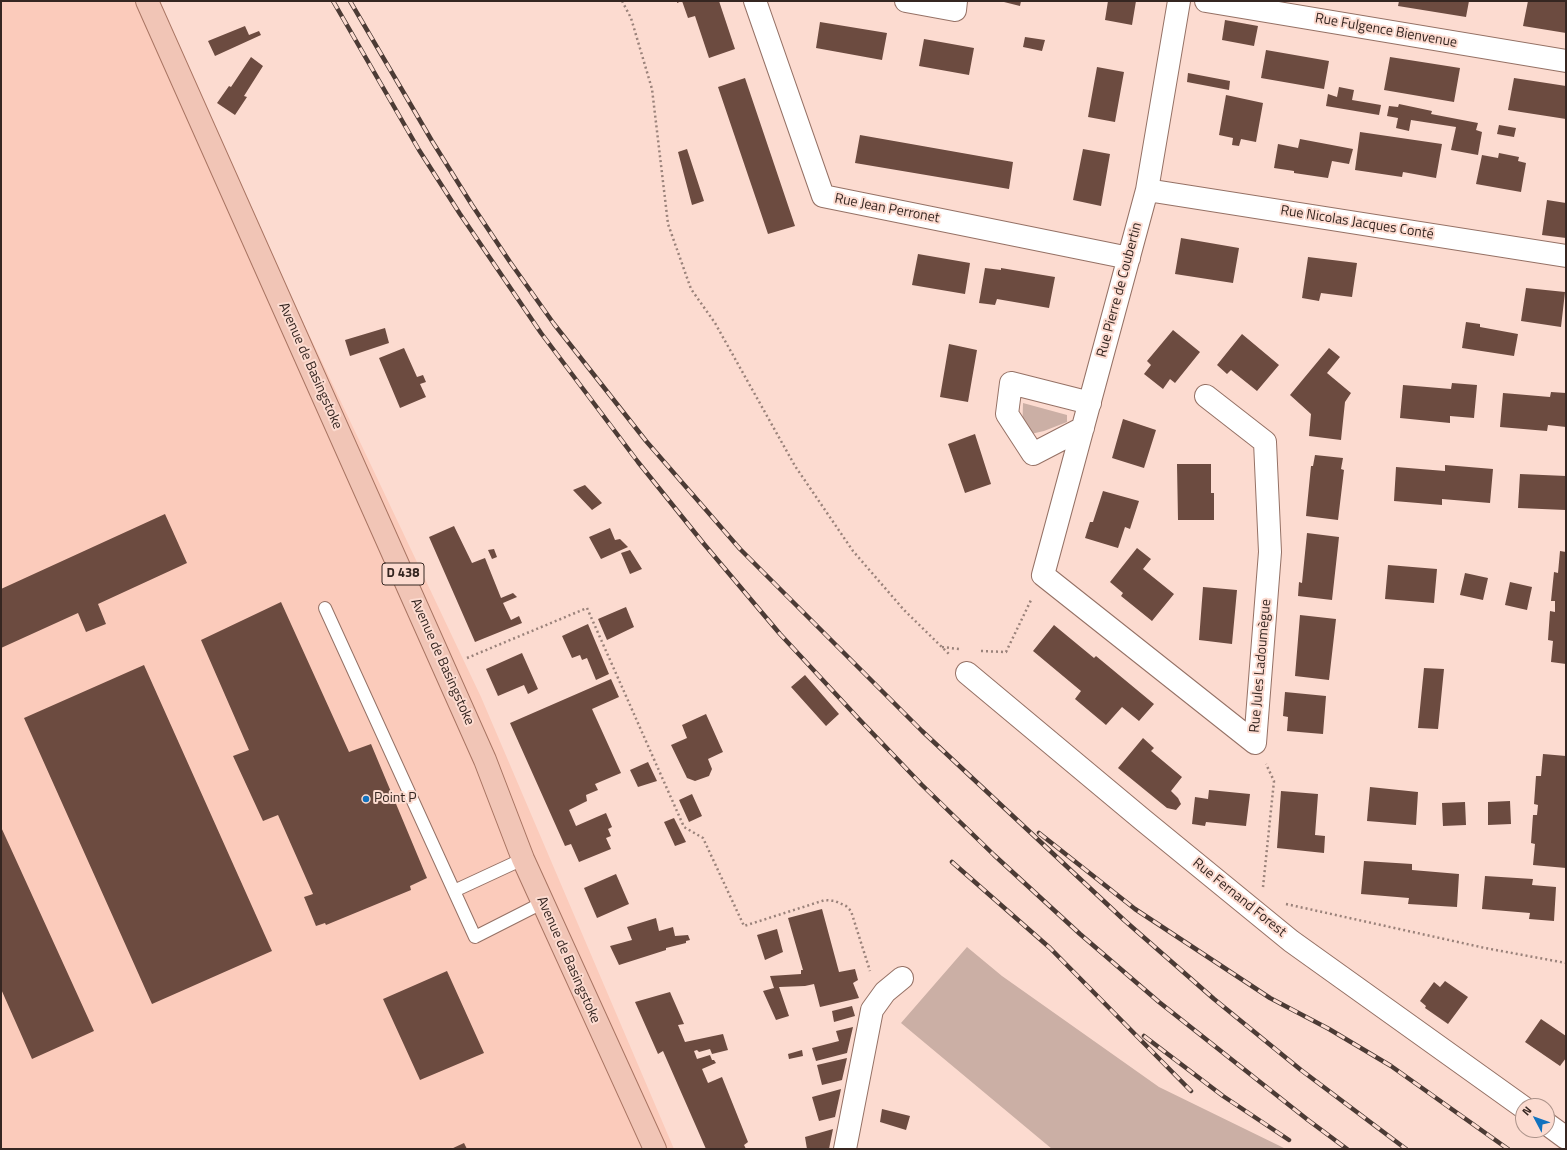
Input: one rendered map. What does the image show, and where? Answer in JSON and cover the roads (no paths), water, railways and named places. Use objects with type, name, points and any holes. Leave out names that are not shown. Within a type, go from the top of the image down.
[{"type":"main road","name":"Avenue de Basingstoke","points":[[147,1],[485,760],[522,859],[655,1149]]},
{"type":"street","name":"Rue Jean Perronet","points":[[754,1],[824,196],[1129,258]]},
{"type":"street","points":[[906,1],[955,10],[956,1]]},
{"type":"street","name":"Rue Pierre de Coubertin","points":[[1043,575],[1147,190],[1179,1]]},
{"type":"street","name":"Rue Fulgence Bienvenue","points":[[1206,1],[1566,61]]},
{"type":"street","name":"Rue Nicolas Jacques Conté","points":[[1147,190],[1566,256]]},
{"type":"street","points":[[1083,428],[1033,454],[1007,414],[1011,383],[1090,403]]},
{"type":"street","name":"Rue Jules Ladoumègue","points":[[1043,575],[1254,743],[1270,552],[1265,442],[1206,396]]},
{"type":"street","name":"Rue Fernand Forest","points":[[967,673],[1291,941],[1515,1101]]},
{"type":"street","points":[[844,1149],[872,1010],[885,992],[902,978]]},
{"type":"street","points":[[1555,1130],[1566,1138]]},
{"type":"lane","points":[[325,608],[475,937],[542,903]]},
{"type":"lane","points":[[454,891],[522,859]]},
{"type":"railway","points":[[333,1],[419,150],[460,214],[541,333],[638,462],[704,544],[780,634],[922,785],[994,855],[1080,934],[1159,1002],[1347,1149]]},
{"type":"railway","points":[[350,1],[432,141],[472,205],[554,324],[646,441],[740,549],[922,731],[1124,920],[1214,999],[1301,1070],[1406,1149]]},
{"type":"railway","points":[[1039,833],[1135,909],[1270,998],[1329,1029],[1391,1066],[1508,1149]]},
{"type":"railway","points":[[952,862],[1050,948],[1191,1091]]},
{"type":"railway","points":[[1144,1036],[1223,1096],[1289,1140]]},
{"type":"place","name":"Point P","points":[[366,799]]}]
